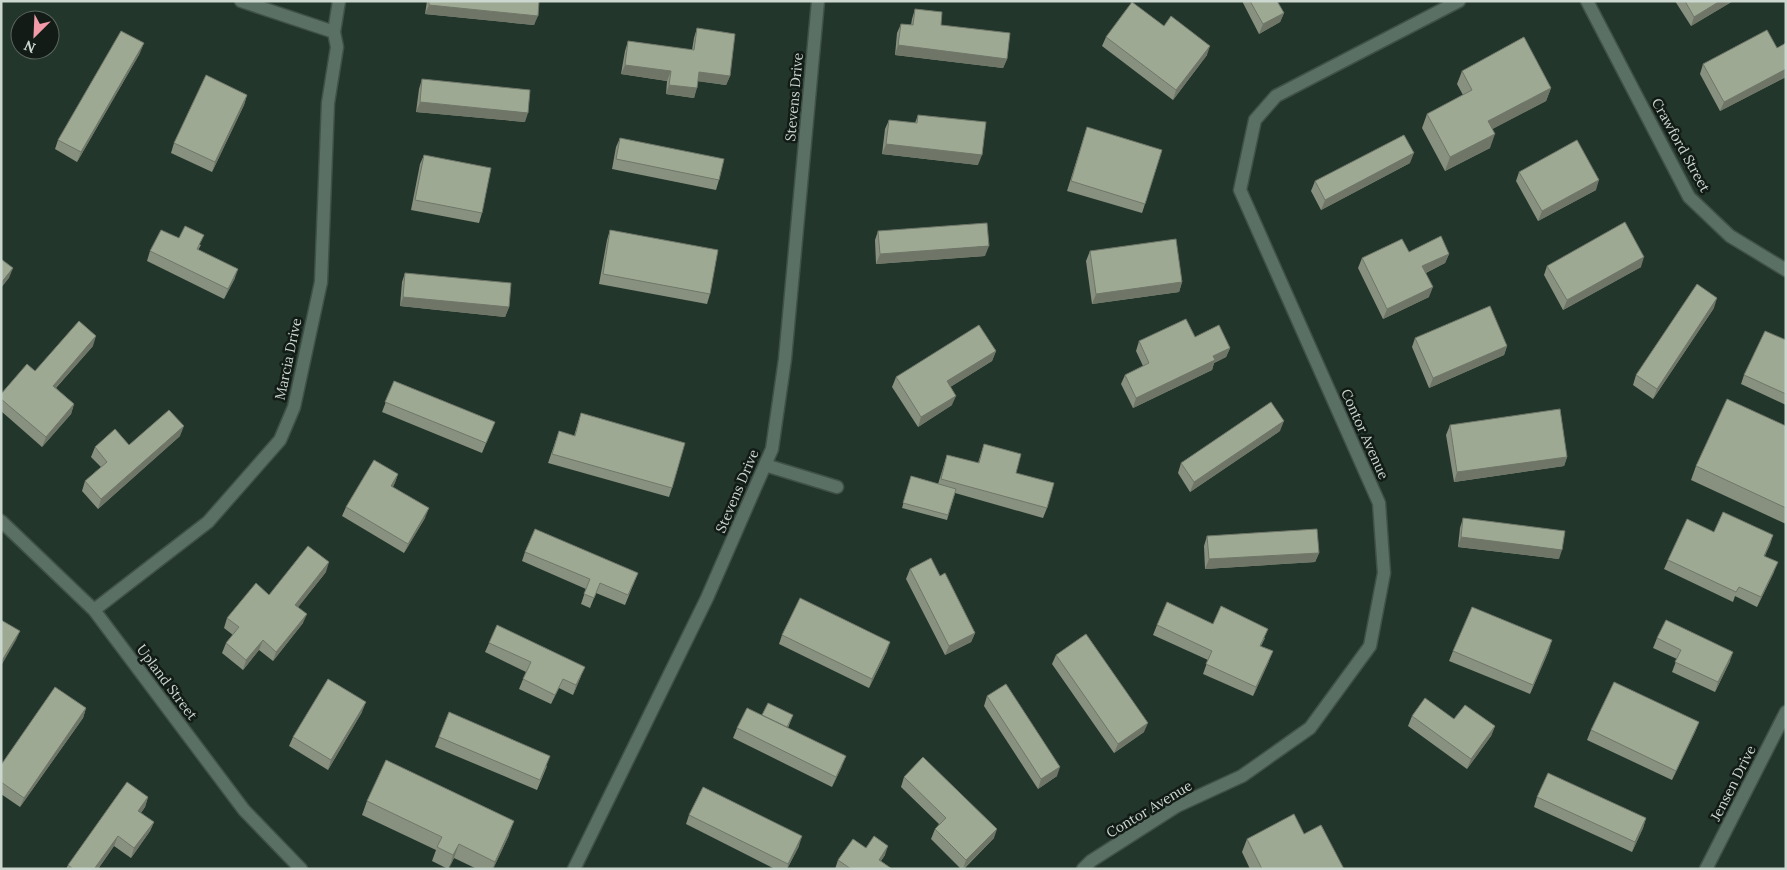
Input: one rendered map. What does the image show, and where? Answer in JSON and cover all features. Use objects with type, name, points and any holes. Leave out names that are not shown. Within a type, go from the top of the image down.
[{"type":"street","points":[[241,1],[334,32]]},
{"type":"street","name":"Marcia Drive","points":[[94,610],[208,522],[280,440],[294,407],[321,282],[328,103],[337,47],[334,32],[339,1]]},
{"type":"street","name":"Stevens Drive","points":[[574,869],[708,598],[772,449],[786,359],[818,1]]},
{"type":"street","name":"Contor Avenue","points":[[1083,869],[1177,806],[1242,776],[1310,728],[1370,646],[1384,573],[1379,502],[1240,190],[1255,120],[1276,96],[1459,1]]},
{"type":"street","name":"Crawford Street","points":[[1587,1],[1689,198],[1730,236],[1786,270]]},
{"type":"street","points":[[765,465],[837,487]]},
{"type":"street","name":"Upland Street","points":[[1,521],[94,610],[244,810],[300,869]]},
{"type":"street","name":"Jensen Drive","points":[[1706,869],[1786,712]]},
{"type":"building","points":[[429,1],[539,1],[538,16],[429,5]]},
{"type":"building","points":[[1250,1],[1277,1],[1284,13],[1263,24]]},
{"type":"building","points":[[1685,1],[1720,1],[1694,17]]},
{"type":"building","points":[[1132,2],[1164,26],[1171,16],[1210,46],[1176,90],[1106,37]]},
{"type":"building","points":[[915,9],[942,12],[941,25],[1010,33],[1007,59],[898,45],[901,24],[913,25]]},
{"type":"building","points":[[697,28],[735,34],[730,76],[699,72],[697,88],[669,85],[671,71],[625,65],[628,41],[694,50]]},
{"type":"building","points":[[1767,30],[1777,48],[1786,43],[1786,69],[1724,102],[1703,64]]},
{"type":"building","points":[[121,31],[144,43],[81,152],[58,140]]},
{"type":"building","points":[[1524,37],[1551,88],[1488,121],[1495,134],[1450,157],[1427,114],[1472,90],[1462,71]]},
{"type":"building","points":[[206,75],[247,95],[215,162],[174,143]]},
{"type":"building","points":[[422,79],[530,90],[528,113],[420,102]]},
{"type":"building","points":[[918,115],[986,122],[982,155],[886,144],[889,120],[917,123]]},
{"type":"building","points":[[1087,127],[1162,150],[1145,204],[1071,181]]},
{"type":"building","points":[[1404,135],[1414,153],[1325,200],[1315,181]]},
{"type":"building","points":[[620,138],[724,159],[719,180],[616,159]]},
{"type":"building","points":[[1577,140],[1599,180],[1542,211],[1519,172]]},
{"type":"building","points":[[424,155],[491,168],[482,213],[415,200]]},
{"type":"building","points":[[1625,222],[1644,257],[1567,300],[1547,266]]},
{"type":"building","points":[[987,223],[989,246],[880,254],[878,231]]},
{"type":"building","points":[[185,226],[204,235],[197,249],[238,269],[228,289],[150,251],[161,230],[179,238]]},
{"type":"building","points":[[610,230],[718,250],[710,294],[603,274]]},
{"type":"building","points":[[1441,236],[1449,254],[1422,266],[1433,287],[1387,309],[1362,258],[1402,239],[1409,252]]},
{"type":"building","points":[[1176,239],[1182,282],[1096,294],[1090,251]]},
{"type":"building","points":[[1,259],[13,268],[1,283]]},
{"type":"building","points":[[405,273],[511,283],[509,307],[403,297]]},
{"type":"building","points":[[1697,284],[1717,298],[1657,389],[1636,375]]},
{"type":"building","points":[[1490,306],[1507,346],[1433,378],[1415,338]]},
{"type":"building","points":[[1186,319],[1195,337],[1219,325],[1230,348],[1213,356],[1215,360],[1136,398],[1125,375],[1149,363],[1139,341]]},
{"type":"building","points":[[79,321],[96,336],[53,386],[74,404],[46,437],[1,399],[1,394],[27,364],[35,371]]},
{"type":"building","points":[[979,325],[996,351],[947,381],[956,396],[921,417],[896,377]]},
{"type":"building","points":[[1765,331],[1786,340],[1786,394],[1744,375]]},
{"type":"building","points":[[394,381],[495,422],[486,443],[385,402]]},
{"type":"building","points":[[1727,399],[1786,426],[1786,508],[1696,466]]},
{"type":"building","points":[[1271,402],[1284,421],[1194,482],[1181,463]]},
{"type":"building","points":[[1560,409],[1567,457],[1457,472],[1450,425]]},
{"type":"building","points":[[169,410],[184,426],[101,499],[85,481],[107,462],[95,447],[115,429],[129,445]]},
{"type":"building","points":[[581,413],[685,443],[672,488],[552,454],[559,431],[575,436]]},
{"type":"building","points":[[984,444],[1021,454],[1016,473],[1054,483],[1047,508],[941,479],[947,455],[979,463]]},
{"type":"building","points":[[374,460],[398,474],[391,486],[429,508],[408,544],[346,507]]},
{"type":"building","points":[[911,476],[956,489],[948,515],[903,503]]},
{"type":"building","points":[[1723,512],[1773,535],[1764,556],[1778,562],[1761,597],[1739,587],[1736,592],[1668,560],[1687,519],[1714,532]]},
{"type":"building","points":[[1463,518],[1565,531],[1562,550],[1461,537]]},
{"type":"building","points":[[535,529],[638,573],[628,595],[600,583],[594,598],[584,594],[590,579],[525,552]]},
{"type":"building","points":[[1317,529],[1319,553],[1209,559],[1207,536]]},
{"type":"building","points":[[308,546],[329,562],[295,605],[307,614],[276,652],[263,640],[246,660],[226,643],[239,627],[227,618],[256,583],[269,595]]},
{"type":"building","points":[[931,558],[940,576],[945,573],[975,633],[949,646],[910,569]]},
{"type":"building","points":[[800,598],[890,642],[872,679],[782,635]]},
{"type":"building","points":[[1167,602],[1213,624],[1221,606],[1268,629],[1260,646],[1273,651],[1256,687],[1206,664],[1212,651],[1157,625]]},
{"type":"building","points":[[1472,607],[1552,640],[1533,685],[1453,651]]},
{"type":"building","points":[[1,620],[20,631],[1,662]]},
{"type":"building","points":[[1666,620],[1733,652],[1718,682],[1675,662],[1681,650],[1657,638]]},
{"type":"building","points":[[497,625],[585,667],[576,685],[563,679],[555,695],[523,679],[531,662],[489,643]]},
{"type":"building","points":[[1086,634],[1148,723],[1118,744],[1056,655]]},
{"type":"building","points":[[328,679],[366,702],[331,760],[293,737]]},
{"type":"building","points":[[1614,682],[1699,722],[1676,771],[1591,730]]},
{"type":"building","points":[[1006,684],[1060,767],[1041,779],[987,696]]},
{"type":"building","points":[[55,687],[86,708],[24,798],[1,782],[1,765]]},
{"type":"building","points":[[1425,698],[1454,719],[1465,705],[1495,726],[1471,759],[1412,716]]},
{"type":"building","points":[[768,703],[793,715],[787,727],[762,715]]},
{"type":"building","points":[[747,708],[846,756],[836,777],[737,728]]},
{"type":"building","points":[[449,712],[550,756],[540,780],[439,737]]},
{"type":"building","points":[[923,757],[997,829],[966,860],[935,829],[946,818],[904,777]]},
{"type":"building","points":[[386,760],[514,821],[495,862],[459,844],[453,855],[437,847],[442,837],[367,801]]},
{"type":"building","points":[[1548,773],[1646,818],[1635,842],[1537,797]]},
{"type":"building","points":[[127,782],[148,797],[138,811],[154,822],[134,848],[118,836],[94,869],[73,869],[68,865]]},
{"type":"building","points":[[703,787],[802,836],[788,864],[689,815]]},
{"type":"building","points":[[1294,814],[1304,834],[1321,825],[1344,869],[1262,869],[1247,839]]},
{"type":"building","points":[[874,836],[888,846],[879,860],[892,869],[851,869],[838,860],[853,839],[866,848]]}]
